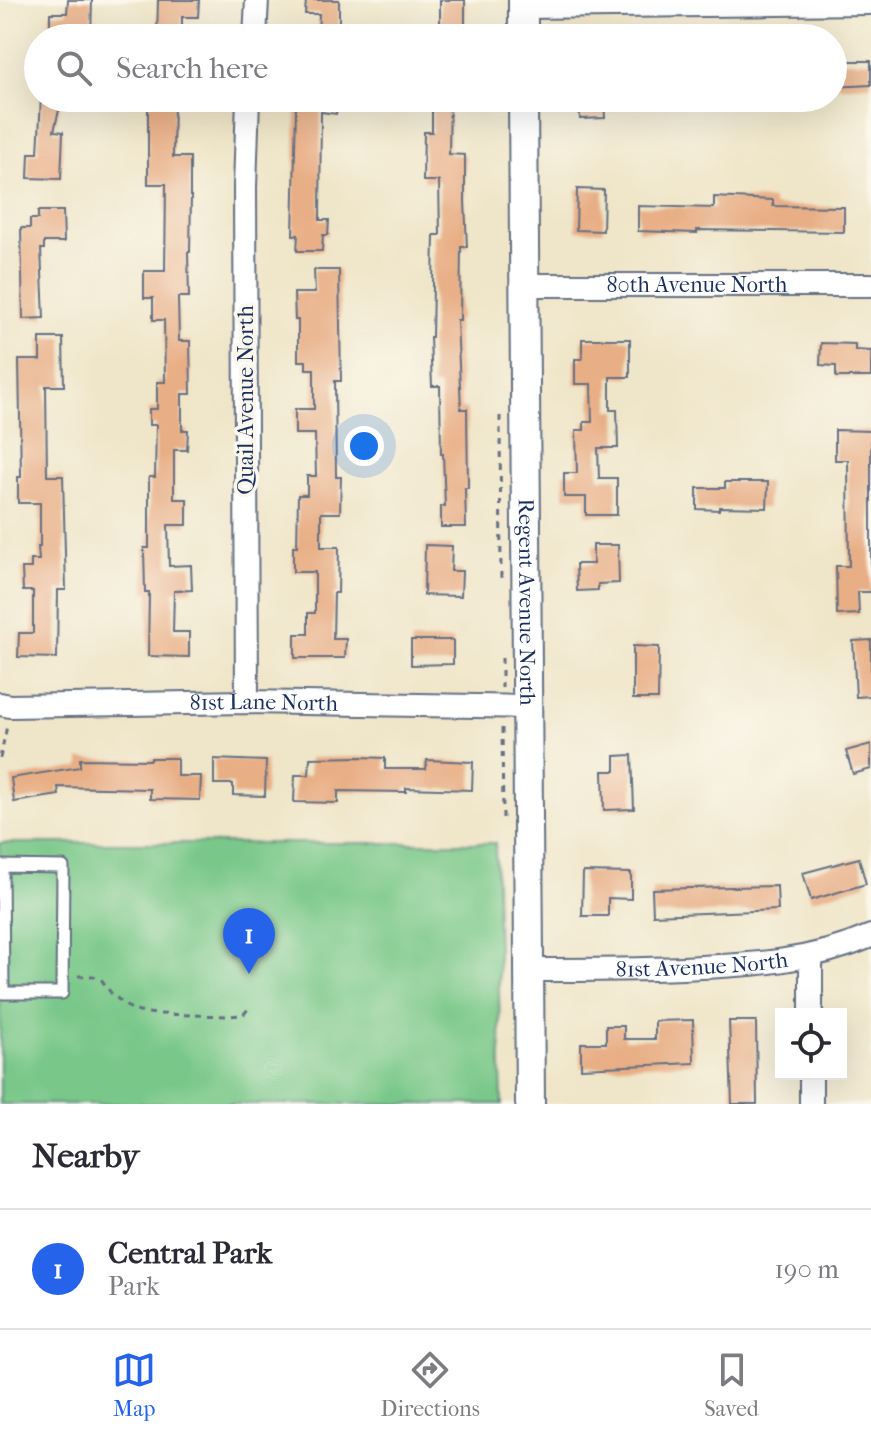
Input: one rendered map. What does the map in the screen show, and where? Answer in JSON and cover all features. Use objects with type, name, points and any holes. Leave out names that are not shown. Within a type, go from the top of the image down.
[{"type":"street","points":[[256,24],[257,0]]},
{"type":"street","points":[[523,24],[523,3],[871,3]]},
{"type":"street","name":"Quail Avenue North","points":[[247,702],[245,187],[248,112]]},
{"type":"street","name":"Regent Avenue North","points":[[523,112],[530,1104]]},
{"type":"street","name":"80th Avenue North","points":[[525,285],[871,285]]},
{"type":"street","name":"81st Lane North","points":[[5,705],[247,702],[528,707]]},
{"type":"street","name":"81st Avenue North","points":[[528,970],[743,966],[796,960],[846,947],[871,936]]},
{"type":"street","points":[[811,956],[811,1008]]},
{"type":"street","points":[[811,1080],[811,1104]]},
{"type":"lane","points":[[1,866],[63,867],[62,993],[3,993],[1,866]]},
{"type":"path","points":[[0,758],[5,705]]},
{"type":"path","points":[[62,976],[101,979],[111,993],[139,1012],[229,1016],[243,1015],[250,1007]]},
{"type":"green space","points":[[0,843],[495,843],[502,1104],[0,1104]]},
{"type":"building","points":[[68,0],[92,0],[91,24],[50,24],[50,13],[67,13]]},
{"type":"building","points":[[158,0],[199,0],[198,17],[182,17],[182,24],[157,24]]},
{"type":"building","points":[[306,0],[339,0],[339,24],[318,24],[319,14],[305,14]]},
{"type":"building","points":[[440,0],[465,0],[465,24],[440,24]]},
{"type":"building","points":[[847,61],[871,61],[871,85],[847,86]]},
{"type":"building","points":[[40,112],[59,112],[54,131],[63,132],[61,179],[28,178],[29,153],[38,153]]},
{"type":"building","points":[[148,112],[174,112],[173,157],[190,157],[189,297],[178,297],[179,341],[190,341],[191,394],[182,394],[182,430],[188,430],[187,450],[174,450],[174,499],[187,499],[187,525],[168,525],[169,566],[191,565],[192,590],[174,591],[173,632],[189,632],[189,657],[148,656],[149,592],[145,592],[144,548],[149,548],[149,477],[155,477],[156,425],[149,425],[149,409],[157,409],[157,382],[165,382],[164,320],[153,320],[153,298],[144,298],[144,271],[165,271],[166,184],[148,184]]},
{"type":"building","points":[[296,112],[321,112],[320,220],[329,220],[328,235],[323,235],[322,251],[297,251],[298,235],[293,235]]},
{"type":"building","points":[[432,112],[450,112],[449,154],[465,155],[467,247],[461,247],[460,320],[457,320],[461,409],[467,409],[466,527],[441,527],[441,506],[445,506],[440,386],[432,386],[430,337],[434,235],[440,235],[439,181],[423,181],[424,132],[432,132]]},
{"type":"building","points":[[580,112],[605,112],[605,118],[580,119]]},
{"type":"building","points":[[577,189],[604,190],[603,231],[576,230]]},
{"type":"building","points":[[714,197],[773,200],[773,206],[844,207],[844,232],[638,231],[638,206],[714,208]]},
{"type":"building","points":[[38,211],[63,211],[64,242],[44,242],[44,249],[41,249],[44,318],[23,319],[21,228],[30,228],[30,219],[38,219]]},
{"type":"building","points":[[314,270],[339,270],[341,381],[335,381],[336,477],[341,477],[340,513],[321,513],[321,547],[339,547],[333,639],[346,639],[345,658],[295,658],[295,634],[308,634],[308,613],[315,613],[315,572],[293,572],[298,495],[307,495],[307,476],[316,476],[315,434],[295,434],[295,409],[314,409],[314,369],[306,369],[306,361],[298,361],[298,320],[295,320],[294,293],[315,293]]},
{"type":"building","points":[[40,338],[63,338],[64,386],[46,386],[47,476],[63,476],[66,590],[58,590],[57,658],[18,657],[19,633],[33,633],[33,591],[23,591],[22,568],[31,568],[31,560],[39,560],[40,547],[40,503],[18,503],[18,477],[21,477],[19,360],[40,360]]},
{"type":"building","points":[[582,339],[630,339],[630,377],[610,377],[610,410],[617,410],[618,448],[598,448],[599,478],[617,478],[617,515],[586,515],[586,497],[564,497],[564,473],[577,473],[576,430],[584,430],[584,422],[592,422],[591,384],[575,384],[575,359],[582,359]]},
{"type":"building","points":[[821,343],[855,344],[855,350],[871,351],[871,377],[836,377],[836,366],[820,365]]},
{"type":"building","points":[[835,430],[871,431],[871,592],[858,592],[859,614],[837,615],[836,566],[849,566],[848,460],[835,460]]},
{"type":"building","points":[[725,482],[768,482],[767,508],[697,509],[697,488],[725,488]]},
{"type":"building","points":[[425,545],[452,546],[451,571],[462,571],[461,596],[424,595]]},
{"type":"building","points":[[593,545],[618,545],[619,583],[598,584],[598,590],[577,591],[576,564],[593,564]]},
{"type":"building","points":[[411,640],[453,640],[453,664],[411,665]]},
{"type":"building","points":[[871,640],[871,696],[856,697],[853,641]]},
{"type":"building","points":[[633,646],[659,647],[658,699],[633,699]]},
{"type":"building","points":[[871,744],[871,769],[853,774],[846,751]]},
{"type":"building","points":[[632,755],[634,809],[604,810],[603,771],[615,771],[615,756]]},
{"type":"building","points":[[177,758],[177,776],[201,776],[200,800],[150,799],[150,789],[58,787],[59,795],[14,802],[11,778],[80,767],[80,759]]},
{"type":"building","points":[[310,758],[385,758],[385,769],[426,769],[427,760],[473,762],[472,790],[406,788],[406,792],[338,791],[338,803],[294,802],[295,775],[309,775]]},
{"type":"building","points":[[214,759],[266,761],[265,796],[233,795],[233,784],[214,784]]},
{"type":"building","points":[[859,858],[866,884],[811,900],[803,873]]},
{"type":"building","points":[[583,872],[631,873],[631,899],[608,898],[608,916],[582,916]]},
{"type":"building","points":[[777,886],[778,910],[653,915],[652,889]]},
{"type":"building","points":[[693,1020],[694,1063],[581,1068],[581,1043],[606,1043],[606,1026],[624,1026],[624,1039],[655,1039],[655,1021]]},
{"type":"building","points":[[729,1021],[756,1021],[757,1104],[732,1104]]},
{"type":"place","name":"Central Park","points":[[249,974]]}]
